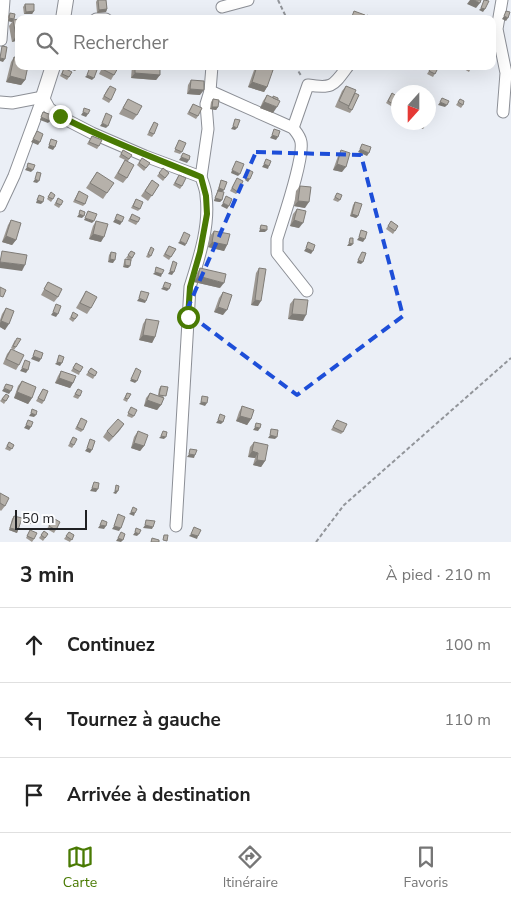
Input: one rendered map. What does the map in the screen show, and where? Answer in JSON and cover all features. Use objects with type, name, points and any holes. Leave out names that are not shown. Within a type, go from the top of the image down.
[{"type":"street","points":[[1,40],[4,0]]},
{"type":"street","points":[[64,15],[66,0]]},
{"type":"street","points":[[224,4],[248,0]]},
{"type":"street","points":[[502,0],[497,29],[506,73],[504,112]]},
{"type":"street","points":[[0,206],[14,176],[52,70]]},
{"type":"street","points":[[176,526],[190,287],[200,252],[207,214],[206,196],[201,177],[208,129],[206,104],[210,91],[212,70]]},
{"type":"street","points":[[293,128],[308,85],[326,88],[336,82],[345,70]]},
{"type":"street","points":[[210,91],[293,128],[298,135],[301,143],[299,158],[277,239],[277,253],[307,291]]},
{"type":"street","points":[[0,111],[6,103],[43,96]]},
{"type":"street","points":[[43,96],[49,108],[92,133],[201,177]]},
{"type":"path","points":[[278,0],[285,15]]},
{"type":"path","points":[[298,70],[308,85]]},
{"type":"path","points":[[316,542],[344,505],[511,358]]},
{"type":"highlighted area","points":[[256,152],[361,155],[403,316],[297,395],[186,312]]},
{"type":"building","points":[[98,0],[106,0],[107,9],[99,10]]},
{"type":"building","points":[[484,0],[489,1],[485,9],[481,8]]},
{"type":"building","points":[[25,4],[34,4],[34,11],[26,12]]},
{"type":"building","points":[[354,11],[365,15],[352,15]]},
{"type":"building","points":[[506,11],[510,12],[508,18],[504,16]]},
{"type":"building","points":[[10,13],[15,14],[14,19],[9,18]]},
{"type":"building","points":[[2,46],[7,47],[5,59],[0,58]]},
{"type":"building","points":[[15,57],[15,70],[27,70],[25,80],[10,76]]},
{"type":"building","points":[[63,70],[72,72],[69,77],[62,74]]},
{"type":"building","points":[[89,70],[97,70],[94,78],[87,75]]},
{"type":"building","points":[[104,70],[117,70],[114,75]]},
{"type":"building","points":[[135,70],[160,70],[160,75],[135,73]]},
{"type":"building","points":[[256,70],[273,70],[267,87],[252,82]]},
{"type":"building","points":[[430,70],[437,70],[435,74]]},
{"type":"building","points":[[191,80],[204,81],[204,90],[190,89]]},
{"type":"building","points":[[110,86],[116,89],[111,100],[104,96]]},
{"type":"building","points":[[346,86],[356,90],[349,106],[339,101]]},
{"type":"building","points":[[355,93],[359,95],[352,110],[348,108]]},
{"type":"building","points":[[267,95],[280,101],[277,107],[264,102]]},
{"type":"building","points":[[442,98],[449,101],[447,105],[440,102]]},
{"type":"building","points":[[128,99],[142,106],[137,115],[123,108]]},
{"type":"building","points":[[213,99],[219,100],[218,107],[212,107]]},
{"type":"building","points":[[460,99],[464,101],[463,105],[458,102]]},
{"type":"building","points":[[193,104],[202,108],[198,116],[189,112]]},
{"type":"building","points":[[84,108],[90,110],[88,114],[83,112]]},
{"type":"building","points":[[43,112],[52,115],[50,121],[41,117]]},
{"type":"building","points":[[106,113],[112,116],[108,126],[102,123]]},
{"type":"building","points":[[235,119],[240,120],[237,128],[233,126]]},
{"type":"building","points":[[154,122],[158,124],[154,134],[149,132]]},
{"type":"building","points":[[274,129],[280,131],[278,137],[272,135]]},
{"type":"building","points":[[37,131],[43,134],[40,142],[33,139]]},
{"type":"building","points":[[92,136],[102,140],[99,146],[89,142]]},
{"type":"building","points":[[51,139],[57,141],[55,147],[49,145]]},
{"type":"building","points":[[179,140],[186,143],[182,152],[175,149]]},
{"type":"building","points":[[362,144],[371,147],[369,153],[360,149]]},
{"type":"building","points":[[123,150],[132,155],[129,159],[121,154]]},
{"type":"building","points":[[341,150],[350,153],[346,167],[337,164]]},
{"type":"building","points":[[183,153],[190,156],[189,160],[181,157]]},
{"type":"building","points":[[142,158],[150,163],[146,168],[139,163]]},
{"type":"building","points":[[266,159],[271,161],[269,166],[264,164]]},
{"type":"building","points":[[125,160],[134,165],[127,178],[118,173]]},
{"type":"building","points":[[236,161],[244,164],[240,174],[232,170]]},
{"type":"building","points":[[28,163],[35,165],[33,170],[27,167]]},
{"type":"building","points":[[163,168],[169,173],[165,178],[159,173]]},
{"type":"building","points":[[249,170],[253,172],[250,179],[246,178]]},
{"type":"building","points":[[37,172],[41,173],[39,181],[35,179]]},
{"type":"building","points":[[97,172],[114,183],[107,193],[90,183]]},
{"type":"building","points":[[179,175],[186,178],[182,186],[175,183]]},
{"type":"building","points":[[237,178],[243,181],[238,192],[232,188]]},
{"type":"building","points":[[152,180],[159,185],[152,196],[145,191]]},
{"type":"building","points":[[221,180],[227,182],[224,190],[219,188]]},
{"type":"building","points":[[300,186],[311,187],[309,202],[298,201]]},
{"type":"building","points":[[79,191],[88,196],[85,204],[75,200]]},
{"type":"building","points":[[218,191],[224,192],[222,200],[215,198]]},
{"type":"building","points":[[51,192],[55,195],[53,199],[48,197]]},
{"type":"building","points":[[337,193],[342,195],[340,200],[335,197]]},
{"type":"building","points":[[39,195],[44,197],[43,202],[37,200]]},
{"type":"building","points":[[226,196],[232,199],[229,206],[223,203]]},
{"type":"building","points":[[58,198],[63,201],[61,205],[56,203]]},
{"type":"building","points":[[136,199],[143,202],[140,209],[133,206]]},
{"type":"building","points":[[355,202],[362,204],[358,216],[352,214]]},
{"type":"building","points":[[297,209],[306,211],[303,223],[294,220]]},
{"type":"building","points":[[80,210],[85,212],[84,216],[79,214]]},
{"type":"building","points":[[88,211],[97,214],[94,221],[85,218]]},
{"type":"building","points":[[117,214],[124,217],[122,222],[115,219]]},
{"type":"building","points":[[132,214],[140,218],[138,222],[130,219]]},
{"type":"building","points":[[11,220],[21,223],[16,240],[6,236]]},
{"type":"building","points":[[96,221],[108,224],[104,237],[93,234]]},
{"type":"building","points":[[391,221],[398,226],[395,231],[388,226]]},
{"type":"building","points":[[261,225],[267,226],[267,230],[260,229]]},
{"type":"building","points":[[361,230],[367,232],[365,239],[359,237]]},
{"type":"building","points":[[214,231],[230,234],[227,245],[212,242]]},
{"type":"building","points":[[184,232],[190,235],[186,244],[180,241]]},
{"type":"building","points":[[350,238],[353,238],[353,244],[349,243]]},
{"type":"building","points":[[308,242],[315,245],[313,251],[306,248]]},
{"type":"building","points":[[169,246],[176,249],[171,257],[165,254]]},
{"type":"building","points":[[151,247],[154,249],[151,256],[148,254]]},
{"type":"building","points":[[2,251],[27,255],[25,265],[0,262]]},
{"type":"building","points":[[131,251],[135,253],[132,258],[128,255]]},
{"type":"building","points":[[111,252],[116,253],[115,260],[110,259]]},
{"type":"building","points":[[362,252],[366,253],[363,262],[358,260]]},
{"type":"building","points":[[125,259],[131,260],[130,266],[125,265]]},
{"type":"building","points":[[173,261],[177,263],[174,272],[170,271]]},
{"type":"building","points":[[156,267],[164,270],[162,274],[155,272]]},
{"type":"building","points":[[200,268],[226,274],[224,283],[198,276]]},
{"type":"building","points":[[259,268],[266,269],[261,301],[255,300]]},
{"type":"building","points":[[48,282],[62,289],[58,297],[44,289]]},
{"type":"building","points":[[165,282],[171,284],[169,289],[163,287]]},
{"type":"building","points":[[0,287],[6,290],[3,297],[0,296]]},
{"type":"building","points":[[86,291],[97,297],[91,308],[80,303]]},
{"type":"building","points":[[141,291],[149,293],[146,301],[139,298]]},
{"type":"building","points":[[223,292],[232,295],[227,310],[218,307]]},
{"type":"building","points":[[294,299],[308,300],[306,315],[292,314]]},
{"type":"building","points":[[56,304],[61,306],[58,314],[53,312]]},
{"type":"building","points":[[6,308],[14,311],[9,324],[1,321]]},
{"type":"building","points":[[73,312],[78,315],[75,319],[71,317]]},
{"type":"building","points":[[146,319],[159,321],[155,337],[143,335]]},
{"type":"building","points":[[17,338],[21,339],[16,347],[13,346]]},
{"type":"building","points":[[11,349],[24,355],[19,365],[6,359]]},
{"type":"building","points":[[35,350],[43,353],[41,359],[33,356]]},
{"type":"building","points":[[59,355],[64,357],[62,363],[57,362]]},
{"type":"building","points":[[25,360],[30,362],[28,370],[22,368]]},
{"type":"building","points":[[76,363],[83,367],[80,372],[73,368]]},
{"type":"building","points":[[91,368],[97,372],[95,376],[88,372]]},
{"type":"building","points":[[136,368],[141,371],[137,381],[131,379]]},
{"type":"building","points":[[61,371],[76,376],[73,383],[59,378]]},
{"type":"building","points":[[22,381],[36,387],[32,398],[17,392]]},
{"type":"building","points":[[6,384],[13,386],[11,391],[4,388]]},
{"type":"building","points":[[161,386],[168,387],[166,396],[159,395]]},
{"type":"building","points":[[43,389],[48,391],[44,401],[38,398]]},
{"type":"building","points":[[78,389],[82,391],[80,396],[75,394]]},
{"type":"building","points":[[127,393],[131,394],[128,399],[125,398]]},
{"type":"building","points":[[150,393],[164,398],[161,405],[147,400]]},
{"type":"building","points":[[6,394],[9,396],[6,401],[2,399]]},
{"type":"building","points":[[202,396],[208,397],[207,403],[201,402]]},
{"type":"building","points":[[242,406],[254,410],[251,419],[240,416]]},
{"type":"building","points":[[131,407],[137,410],[134,416],[128,413]]},
{"type":"building","points":[[32,409],[37,411],[36,415],[31,413]]},
{"type":"building","points":[[220,414],[225,416],[223,422],[218,420]]},
{"type":"building","points":[[81,418],[87,421],[83,430],[77,427]]},
{"type":"building","points":[[118,419],[124,424],[113,437],[107,431]]},
{"type":"building","points":[[28,420],[33,422],[31,427],[26,425]]},
{"type":"building","points":[[337,420],[347,424],[343,432],[333,427]]},
{"type":"building","points":[[256,423],[261,424],[260,428],[255,427]]},
{"type":"building","points":[[271,429],[278,430],[277,437],[270,435]]},
{"type":"building","points":[[138,431],[148,435],[144,446],[134,443]]},
{"type":"building","points":[[163,431],[167,432],[166,437],[161,436]]},
{"type":"building","points":[[73,437],[77,439],[74,445],[70,443]]},
{"type":"building","points":[[90,439],[95,441],[92,450],[87,448]]},
{"type":"building","points":[[9,442],[14,445],[12,449],[7,446]]},
{"type":"building","points":[[254,442],[268,445],[265,461],[257,460],[258,453],[252,451]]},
{"type":"building","points":[[190,449],[197,450],[195,455],[189,454]]},
{"type":"building","points":[[94,482],[99,483],[98,489],[92,488]]},
{"type":"building","points":[[116,485],[119,486],[118,491],[115,491]]},
{"type":"building","points":[[0,493],[9,498],[5,506],[0,503]]},
{"type":"building","points":[[133,507],[137,509],[135,513],[131,512]]},
{"type":"building","points":[[31,513],[34,513],[33,521],[30,520]]},
{"type":"building","points":[[118,514],[125,517],[121,528],[114,526]]},
{"type":"building","points":[[14,516],[22,518],[18,530],[10,528]]},
{"type":"building","points":[[53,518],[60,522],[56,530],[49,526]]},
{"type":"building","points":[[102,520],[107,522],[106,526],[100,525]]},
{"type":"building","points":[[146,520],[155,521],[153,527],[145,525]]},
{"type":"building","points":[[194,527],[201,530],[198,536],[191,534]]},
{"type":"building","points":[[136,528],[141,530],[139,534],[135,532]]},
{"type":"building","points":[[30,530],[37,533],[34,539],[27,536]]},
{"type":"building","points":[[44,531],[48,534],[45,538],[41,535]]},
{"type":"building","points":[[69,532],[74,535],[72,540],[66,536]]},
{"type":"building","points":[[121,532],[125,534],[123,540],[118,538]]},
{"type":"building","points":[[164,535],[168,535],[167,541],[163,540]]},
{"type":"building","points":[[152,538],[159,540],[159,542],[151,542]]},
{"type":"route","points":[[60,116],[92,133],[145,156],[201,177],[206,196],[207,214],[200,252],[190,287],[188,317]]}]
